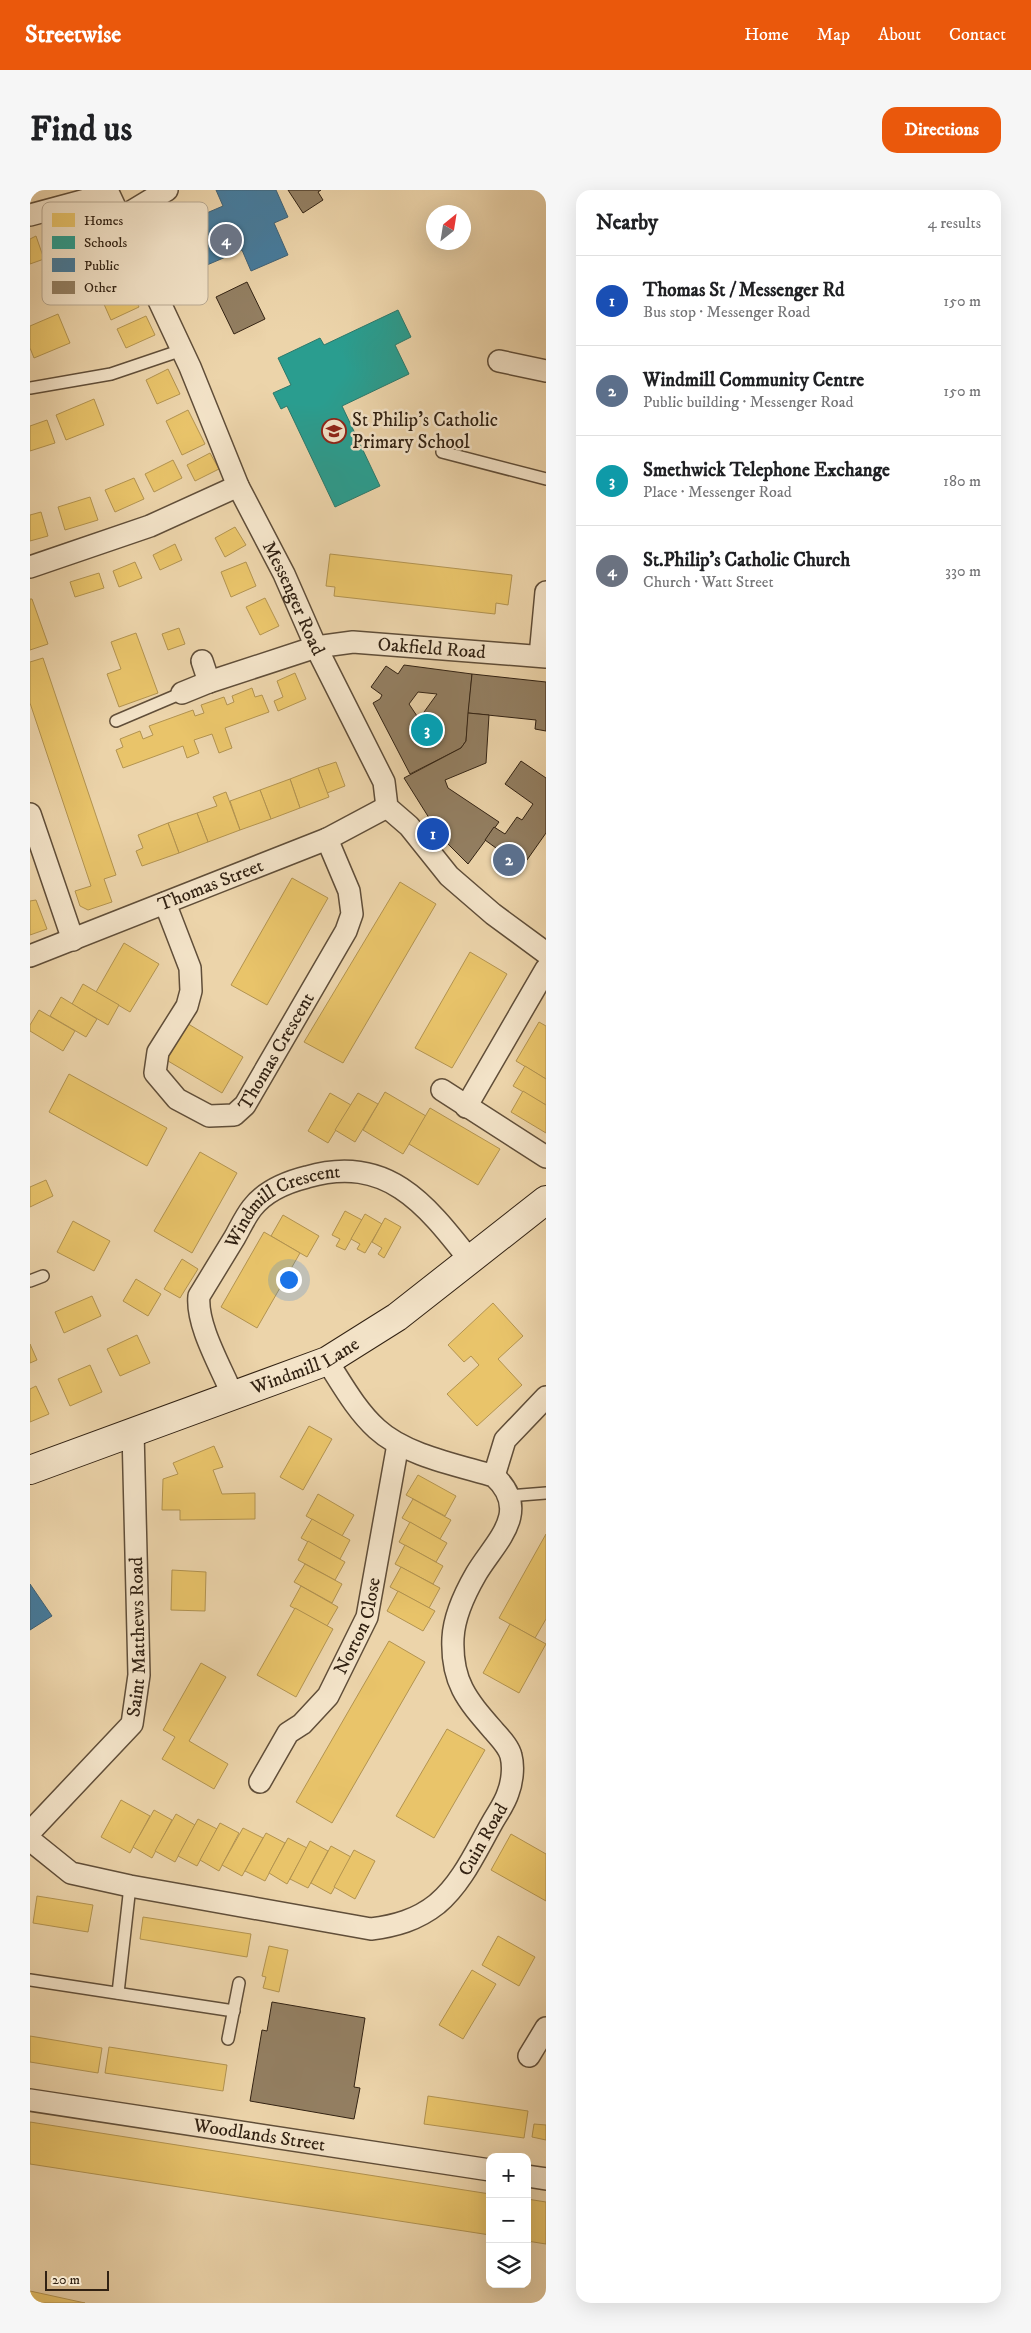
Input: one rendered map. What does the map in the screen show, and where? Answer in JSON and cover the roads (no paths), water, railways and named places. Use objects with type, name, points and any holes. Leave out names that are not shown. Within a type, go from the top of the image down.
[{"type":"main road","name":"Windmill Lane","points":[[30,1470],[232,1394],[327,1361],[397,1317],[546,1200]]},
{"type":"street","points":[[147,202],[167,190]]},
{"type":"street","points":[[74,202],[108,192]]},
{"type":"street","points":[[30,215],[42,211]]},
{"type":"street","name":"Messenger Road","points":[[160,305],[182,350],[238,486],[284,574],[316,647],[384,782],[387,807]]},
{"type":"street","points":[[499,361],[546,371]]},
{"type":"street","points":[[30,567],[150,526],[238,486]]},
{"type":"street","points":[[543,656],[546,592]]},
{"type":"street","name":"Oakfield Road","points":[[182,693],[316,647],[354,642],[543,656]]},
{"type":"street","points":[[202,661],[210,682]]},
{"type":"street","points":[[387,807],[409,826],[449,876],[493,914],[546,953]]},
{"type":"street","name":"Thomas Street","points":[[30,956],[73,940],[112,922],[327,839],[387,807]]},
{"type":"street","points":[[30,814],[73,940]]},
{"type":"street","name":"Thomas Crescent","points":[[164,903],[190,968],[191,991],[187,1006],[158,1052],[155,1072],[177,1099],[209,1116],[234,1115],[245,1105],[346,931],[352,914],[349,892],[327,839]]},
{"type":"street","points":[[466,1106],[546,969]]},
{"type":"street","points":[[442,1090],[546,1156]]},
{"type":"street","name":"Windmill Crescent","points":[[232,1394],[201,1320],[198,1305],[199,1296],[252,1208],[266,1195],[295,1180],[328,1171],[356,1171],[393,1182],[440,1223],[468,1260]]},
{"type":"street","points":[[327,1361],[354,1404],[377,1429],[398,1444],[494,1476],[502,1484],[508,1496]]},
{"type":"street","points":[[494,1476],[505,1440],[546,1397]]},
{"type":"street","name":"Saint Matthews Road","points":[[30,1832],[132,1724],[140,1675],[133,1431]]},
{"type":"street","name":"Norton Close","points":[[260,1782],[288,1733],[302,1724],[328,1696],[367,1618],[398,1444]]},
{"type":"street","name":"Cuin Road","points":[[30,1840],[71,1874],[371,1929],[404,1923],[437,1904],[458,1882],[508,1794],[513,1767],[511,1755],[459,1685],[453,1653],[453,1636],[458,1613],[476,1574],[504,1535],[510,1511],[508,1496]]},
{"type":"street","points":[[529,2056],[546,2028]]},
{"type":"street","name":"Woodlands Street","points":[[30,2100],[486,2169]]},
{"type":"street","points":[[531,2177],[546,2179]]},
{"type":"lane","points":[[30,388],[111,374],[182,350]]},
{"type":"lane","points":[[442,452],[546,479]]},
{"type":"lane","points":[[116,721],[182,693]]},
{"type":"lane","points":[[30,1281],[43,1276]]},
{"type":"lane","points":[[508,1496],[546,1493]]},
{"type":"lane","points":[[118,1993],[130,1886]]},
{"type":"lane","points":[[30,1980],[234,2011]]},
{"type":"lane","points":[[228,2038],[239,1983]]},
{"type":"place","name":"St.Philip's Catholic Church","points":[[226,240]]},
{"type":"place","name":"St Philip's Catholic Primary School","points":[[334,431]]},
{"type":"place","name":"Smethwick Telephone Exchange","points":[[427,730]]},
{"type":"place","name":"Thomas St / Messenger Rd","points":[[433,834]]},
{"type":"place","name":"Windmill Community Centre","points":[[509,860]]}]
